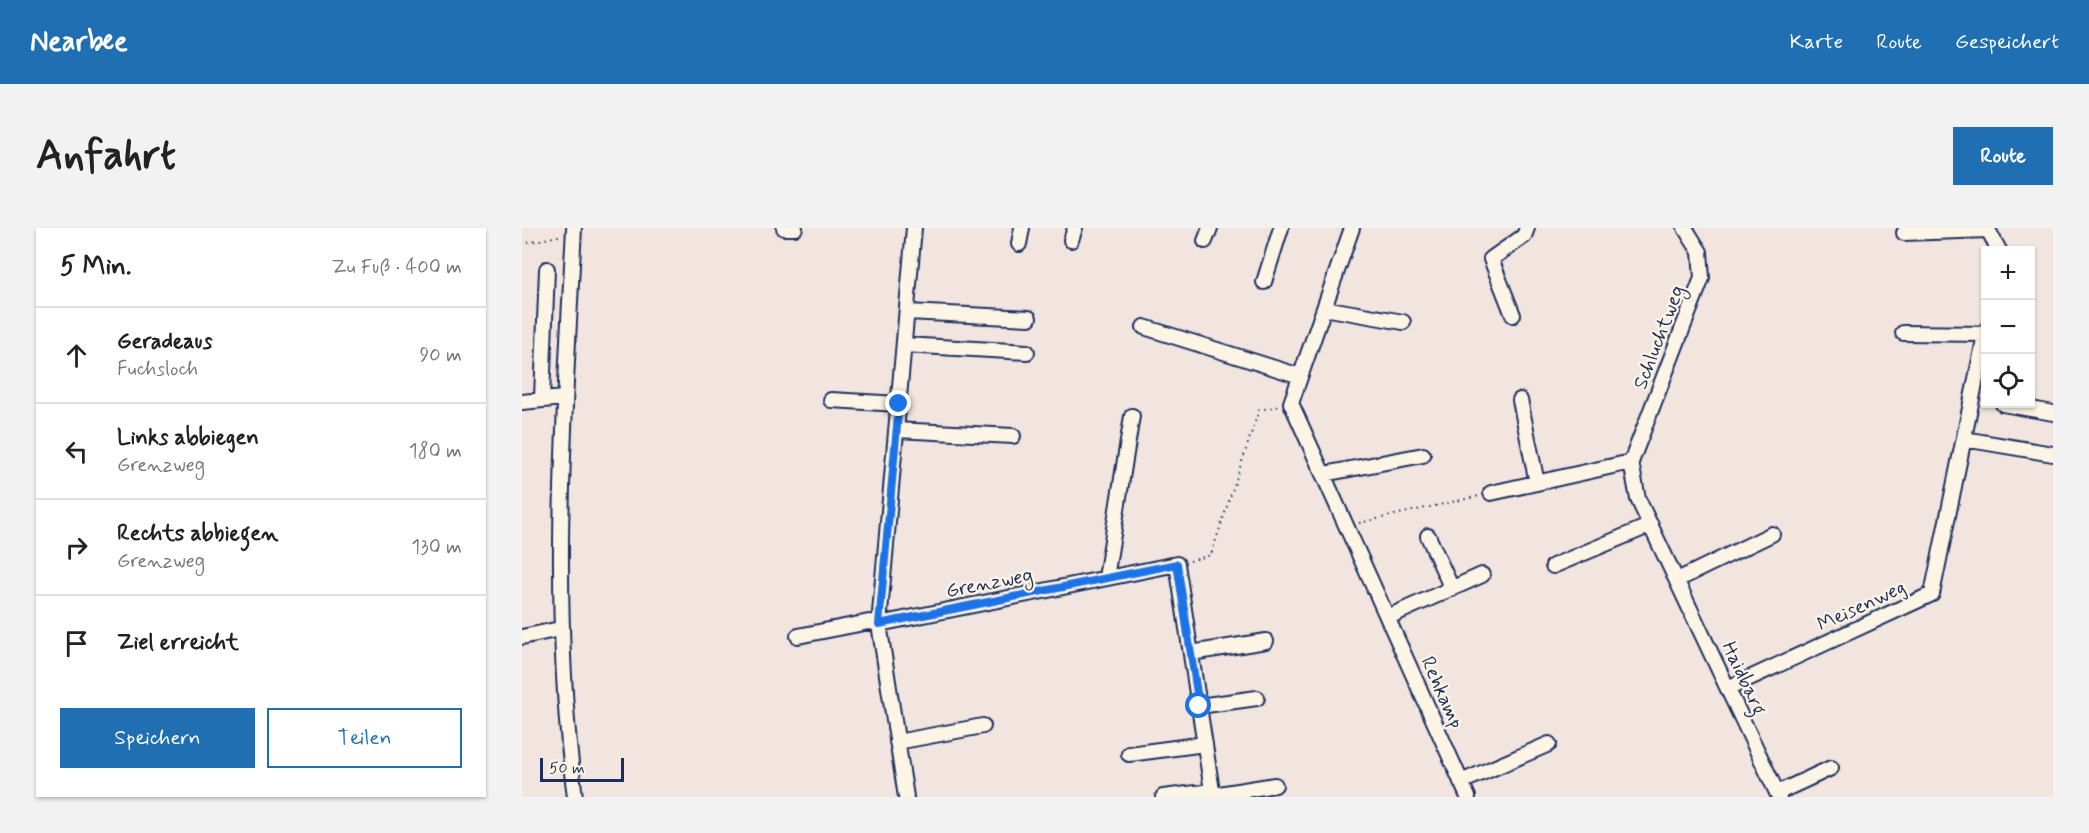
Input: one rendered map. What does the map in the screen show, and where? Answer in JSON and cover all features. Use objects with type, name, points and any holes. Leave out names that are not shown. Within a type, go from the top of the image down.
[{"type":"street","points":[[784,228],[795,228]]},
{"type":"street","points":[[906,797],[879,624],[914,228]]},
{"type":"street","points":[[1018,244],[1022,228]]},
{"type":"street","points":[[1264,282],[1281,228]]},
{"type":"street","points":[[1291,403],[1352,228]]},
{"type":"street","points":[[1513,315],[1491,259],[1524,236],[1527,228]]},
{"type":"street","name":"Schluchtweg","points":[[1631,462],[1702,278],[1700,252],[1684,228]]},
{"type":"street","points":[[1904,233],[1988,229],[1997,246]]},
{"type":"street","points":[[574,230],[564,398],[560,629],[562,684],[575,797]]},
{"type":"street","points":[[542,398],[547,269]]},
{"type":"street","points":[[1324,308],[1402,322]]},
{"type":"street","points":[[907,312],[1029,318]]},
{"type":"street","points":[[1144,327],[1300,376]]},
{"type":"street","name":"Meisenweg","points":[[1903,333],[1981,332]]},
{"type":"street","points":[[904,345],[1027,352]]},
{"type":"street","name":"Meisenweg","points":[[1728,688],[1932,594],[1964,439],[1979,399],[1983,354]]},
{"type":"street","points":[[522,402],[542,398],[564,398]]},
{"type":"street","points":[[831,400],[899,404]]},
{"type":"street","points":[[1520,400],[1537,483]]},
{"type":"street","name":"Rehkamp","points":[[1291,403],[1348,525],[1468,797]]},
{"type":"street","points":[[2025,408],[2053,413]]},
{"type":"street","points":[[1106,578],[1132,416]]},
{"type":"street","points":[[896,430],[1013,436]]},
{"type":"street","points":[[1964,439],[2053,454]]},
{"type":"street","points":[[1324,474],[1423,455]]},
{"type":"street","points":[[1491,493],[1631,462]]},
{"type":"street","name":"Haidbarg","points":[[1631,462],[1638,498],[1778,795],[1831,768]]},
{"type":"street","points":[[1553,566],[1651,525]]},
{"type":"street","points":[[1677,580],[1772,534]]},
{"type":"street","points":[[1428,536],[1452,589]]},
{"type":"street","points":[[1177,564],[1213,794]]},
{"type":"street","name":"Grenzweg","points":[[798,636],[869,622],[879,624],[1177,564]]},
{"type":"street","points":[[1389,617],[1482,575]]},
{"type":"street","points":[[522,637],[560,629]]},
{"type":"street","points":[[1191,653],[1266,641]]},
{"type":"street","points":[[1199,706],[1257,698]]},
{"type":"street","points":[[897,742],[983,726]]},
{"type":"street","points":[[1129,754],[1205,744]]},
{"type":"street","points":[[1461,782],[1550,744]]},
{"type":"street","points":[[1163,797],[1213,794],[1275,785]]},
{"type":"path","points":[[522,244],[574,230]]},
{"type":"path","points":[[1177,564],[1211,555],[1260,410],[1291,403]]},
{"type":"path","points":[[1348,525],[1491,493]]},
{"type":"route","points":[[899,404],[879,624],[1177,564],[1199,706]]}]
